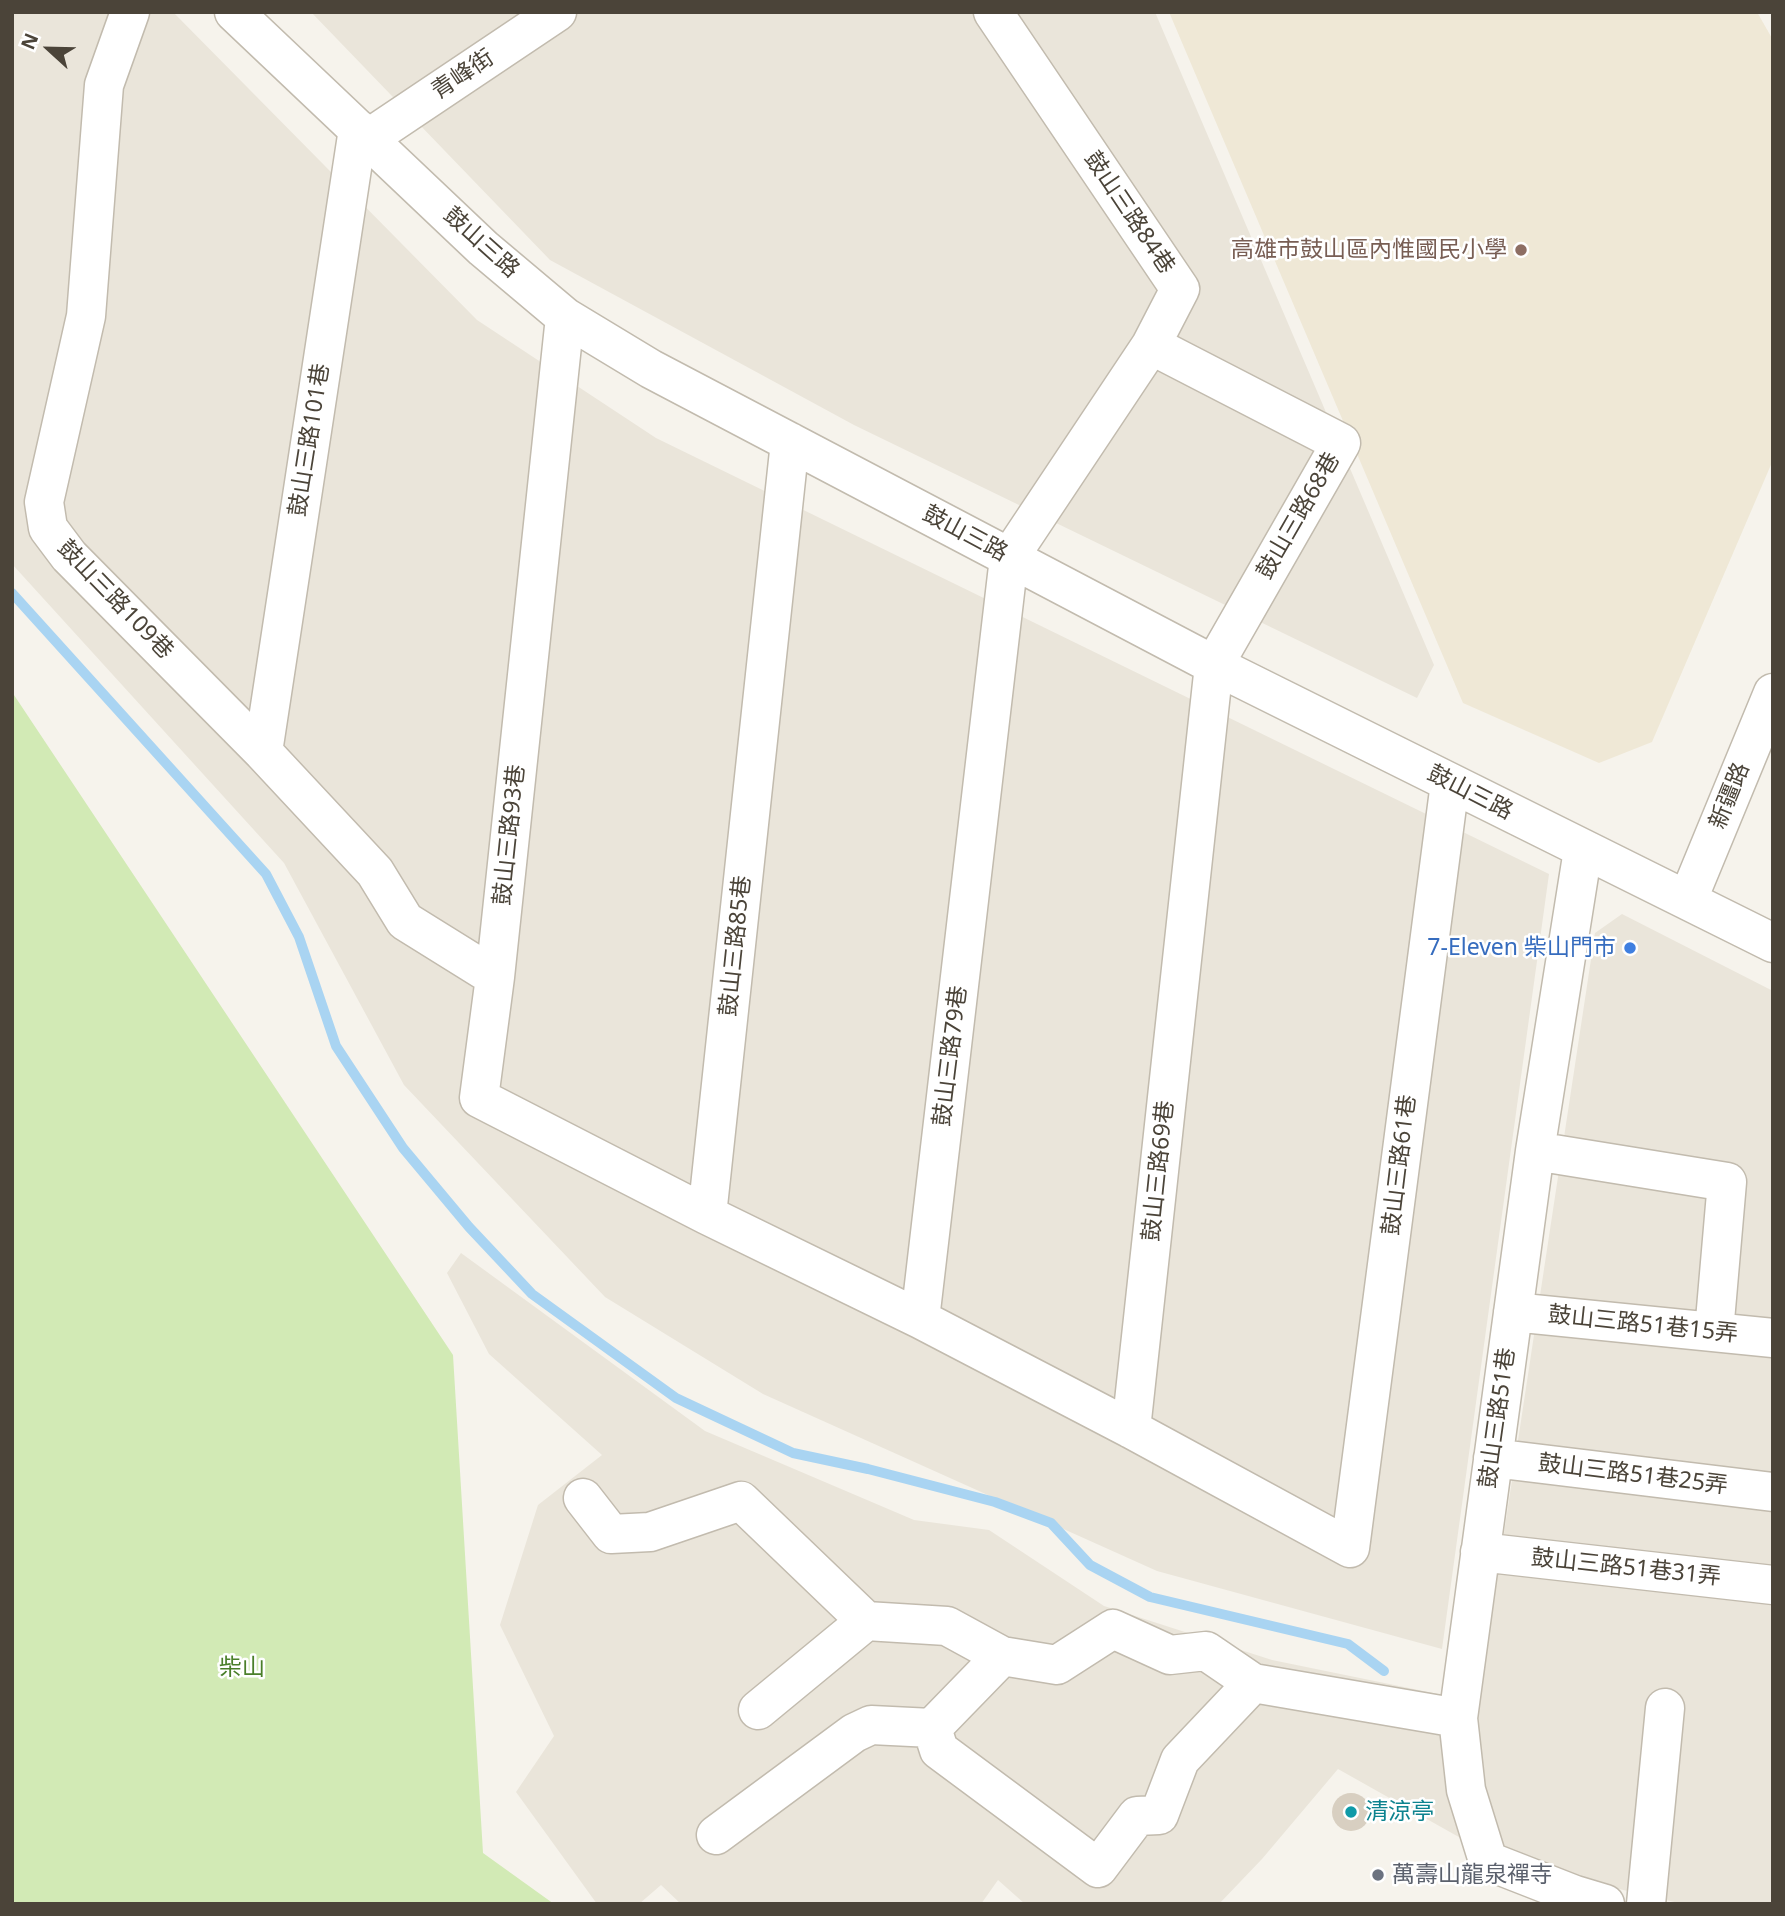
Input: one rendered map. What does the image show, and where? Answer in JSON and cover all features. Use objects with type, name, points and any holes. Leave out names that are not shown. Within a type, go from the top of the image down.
[{"type":"street","name":"鼓山三路109巷","points":[[130,12],[104,85],[86,316],[44,502],[48,528],[69,556],[262,752],[375,872],[405,921],[495,977]]},
{"type":"street","name":"鼓山三路","points":[[234,12],[483,248],[565,317],[651,369],[1214,665],[1773,943]]},
{"type":"street","name":"青峰街","points":[[363,133],[558,12]]},
{"type":"street","name":"鼓山三路84巷","points":[[993,12],[1180,289],[1151,345],[1009,558]]},
{"type":"street","name":"鼓山三路101巷","points":[[262,752],[363,133]]},
{"type":"street","name":"鼓山三路93巷","points":[[565,317],[495,977],[479,1098],[707,1215]]},
{"type":"street","name":"鼓山三路68巷","points":[[1151,345],[1341,443],[1214,665]]},
{"type":"street","name":"鼓山三路85巷","points":[[707,1215],[790,442]]},
{"type":"street","name":"鼓山三路79巷","points":[[920,1319],[1009,558]]},
{"type":"street","name":"鼓山三路69巷","points":[[1131,1429],[1214,665]]},
{"type":"street","name":"新疆路","points":[[1688,899],[1773,693]]},
{"type":"street","name":"鼓山三路61巷","points":[[1131,1429],[1350,1548],[1450,783]]},
{"type":"street","name":"鼓山三路51巷","points":[[1583,850],[1535,1151],[1458,1718],[1464,1781],[1488,1861],[1605,1904]]},
{"type":"street","points":[[1535,1151],[1727,1182],[1714,1332]]},
{"type":"street","points":[[707,1215],[920,1319],[1131,1429]]},
{"type":"street","name":"鼓山三路51巷15弄","points":[[1513,1312],[1773,1338]]},
{"type":"street","name":"鼓山三路51巷25弄","points":[[1493,1458],[1773,1492]]},
{"type":"street","points":[[583,1498],[611,1534],[650,1532],[741,1501],[866,1621],[947,1626],[1002,1656],[1057,1665],[1113,1629],[1170,1656],[1206,1651],[1253,1683],[1458,1718]]},
{"type":"street","name":"鼓山三路51巷31弄","points":[[1480,1552],[1773,1585]]},
{"type":"street","points":[[758,1710],[866,1621]]},
{"type":"street","points":[[716,1835],[854,1733],[871,1725],[932,1728],[1002,1656]]},
{"type":"street","points":[[932,1728],[939,1750],[1098,1868],[1137,1815],[1158,1815],[1180,1760],[1253,1683]]},
{"type":"street","points":[[1647,1904],[1665,1708]]},
{"type":"shaded area","points":[[12,12],[173,12],[477,320],[656,438],[1549,874],[1442,1649],[1157,1571],[763,1394],[605,1297],[404,1085],[284,863],[12,564]]},
{"type":"shaded area","points":[[311,12],[1155,12],[1434,665],[1417,698],[854,425],[550,260]]},
{"type":"shaded area","name":"高雄市鼓山區內惟國民小學","points":[[1169,12],[1757,12],[1773,40],[1773,460],[1652,742],[1599,763],[1463,703]]},
{"type":"shaded area","points":[[1622,914],[1773,991],[1773,1904],[1683,1904],[1489,1854],[1338,1769],[1262,1859],[1219,1904],[1025,1904],[998,1880],[981,1904],[681,1904],[661,1885],[639,1904],[597,1904],[516,1792],[554,1736],[500,1625],[538,1505],[602,1455],[489,1354],[447,1273],[461,1253],[705,1431],[914,1520],[989,1530],[1104,1606],[1272,1660],[1438,1694],[1480,1691],[1595,933]]},
{"type":"green space","name":"柴山","points":[[12,692],[453,1355],[483,1853],[554,1904],[12,1904]]},
{"type":"building","name":"清涼亭","points":[[1351,1793],[1365,1798],[1370,1812],[1365,1826],[1351,1831],[1337,1826],[1332,1812],[1337,1798]]},
{"type":"waterway","points":[[12,593],[266,874],[299,937],[336,1046],[403,1148],[469,1227],[532,1294],[676,1398],[793,1453],[868,1469],[995,1502],[1051,1523],[1090,1565],[1150,1597],[1348,1644],[1384,1671]]},
{"type":"place","name":"高雄市鼓山區內惟國民小學","points":[[1521,250]]},
{"type":"place","name":"7-Eleven 柴山門市","points":[[1630,948]]},
{"type":"place","name":"清涼亭","points":[[1351,1812]]},
{"type":"place","name":"萬壽山龍泉禪寺","points":[[1378,1875]]}]
